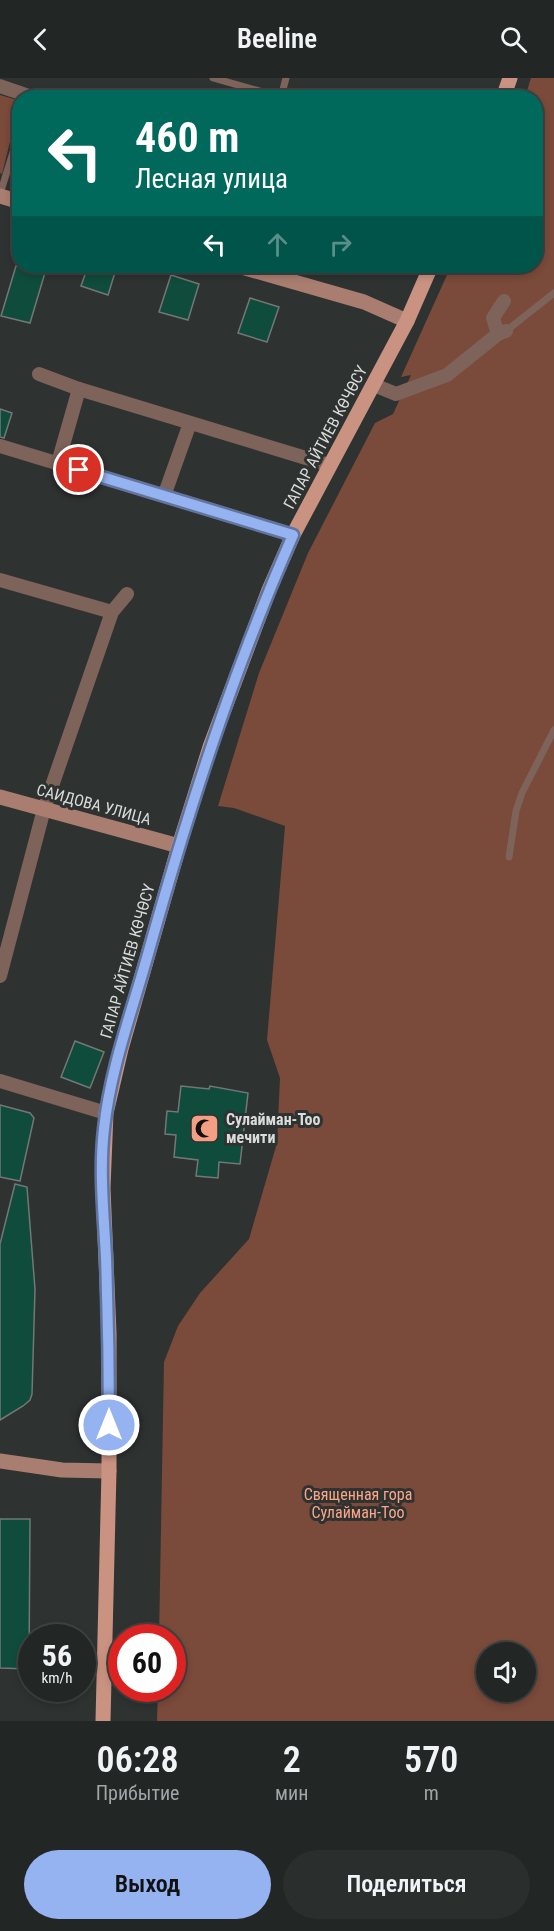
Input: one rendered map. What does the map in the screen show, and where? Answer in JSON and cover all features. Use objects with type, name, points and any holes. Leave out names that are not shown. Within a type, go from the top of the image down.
[{"type":"main road","name":"ГАПАР АЙТИЕВ КӨЧӨСҮ","points":[[103,1721],[110,1471],[109,1333],[103,1188],[106,1113],[121,1049],[178,846],[213,737],[268,590],[329,465],[407,321],[428,273]]},
{"type":"street","points":[[262,273],[364,302],[407,321]]},
{"type":"street","points":[[374,385],[396,394],[447,375],[502,333],[493,318],[504,301]]},
{"type":"street","points":[[39,374],[79,389],[329,465]]},
{"type":"street","points":[[58,463],[79,389]]},
{"type":"street","points":[[164,496],[190,423]]},
{"type":"street","points":[[0,446],[293,535]]},
{"type":"street","points":[[0,580],[112,612]]},
{"type":"street","points":[[0,976],[44,809],[112,612],[127,594]]},
{"type":"street","name":"САИДОВА УЛИЦА","points":[[0,797],[178,846]]},
{"type":"street","points":[[0,1081],[106,1113]]},
{"type":"street","points":[[0,1461],[62,1470],[110,1471]]},
{"type":"lane","points":[[213,78],[256,90]]},
{"type":"lane","points":[[0,195],[12,156]]},
{"type":"lane","points":[[502,333],[554,293]]},
{"type":"lane","points":[[508,857],[516,811],[522,793],[554,730]]},
{"type":"green space","name":"Священная гора Сулайман-Тоо","points":[[531,78],[554,78],[554,1721],[157,1721],[158,1702],[186,1702],[186,1624],[159,1624],[164,1362],[178,1326],[200,1293],[249,1239],[277,1143],[280,1078],[267,1040],[285,826],[234,808],[218,806],[259,673],[308,553],[375,423],[393,414],[411,375],[401,377],[448,273],[543,273],[543,90],[527,90]]},
{"type":"green space","points":[[0,95],[12,99],[12,133],[2,174],[0,173]]},
{"type":"building","points":[[14,273],[45,273],[30,323],[1,316]]},
{"type":"building","points":[[86,273],[115,273],[108,295],[81,286]]},
{"type":"building","points":[[171,275],[199,284],[188,320],[159,312]]},
{"type":"building","points":[[250,298],[279,307],[267,342],[238,333]]},
{"type":"building","points":[[0,409],[12,413],[4,438],[0,437]]},
{"type":"building","points":[[75,1041],[104,1052],[90,1088],[61,1077]]},
{"type":"building","name":"Сулайман-Тоо мечити","points":[[181,1086],[209,1089],[210,1086],[248,1093],[240,1164],[219,1162],[218,1178],[196,1176],[198,1160],[174,1157],[176,1135],[165,1134],[167,1111],[178,1112]]},
{"type":"building","points":[[0,1105],[30,1113],[34,1118],[20,1181],[0,1177]]},
{"type":"building","points":[[15,1184],[27,1187],[35,1289],[32,1394],[30,1400],[23,1406],[0,1420],[0,1244]]},
{"type":"building","points":[[0,1519],[30,1519],[29,1624],[18,1624],[18,1669],[0,1668]]},
{"type":"place","name":"Сулайман-Тоо мечити","points":[[205,1128]]},
{"type":"route","points":[[79,470],[293,535],[268,590],[210,747],[178,846],[121,1049],[106,1113],[103,1188],[109,1333],[109,1425]]}]
